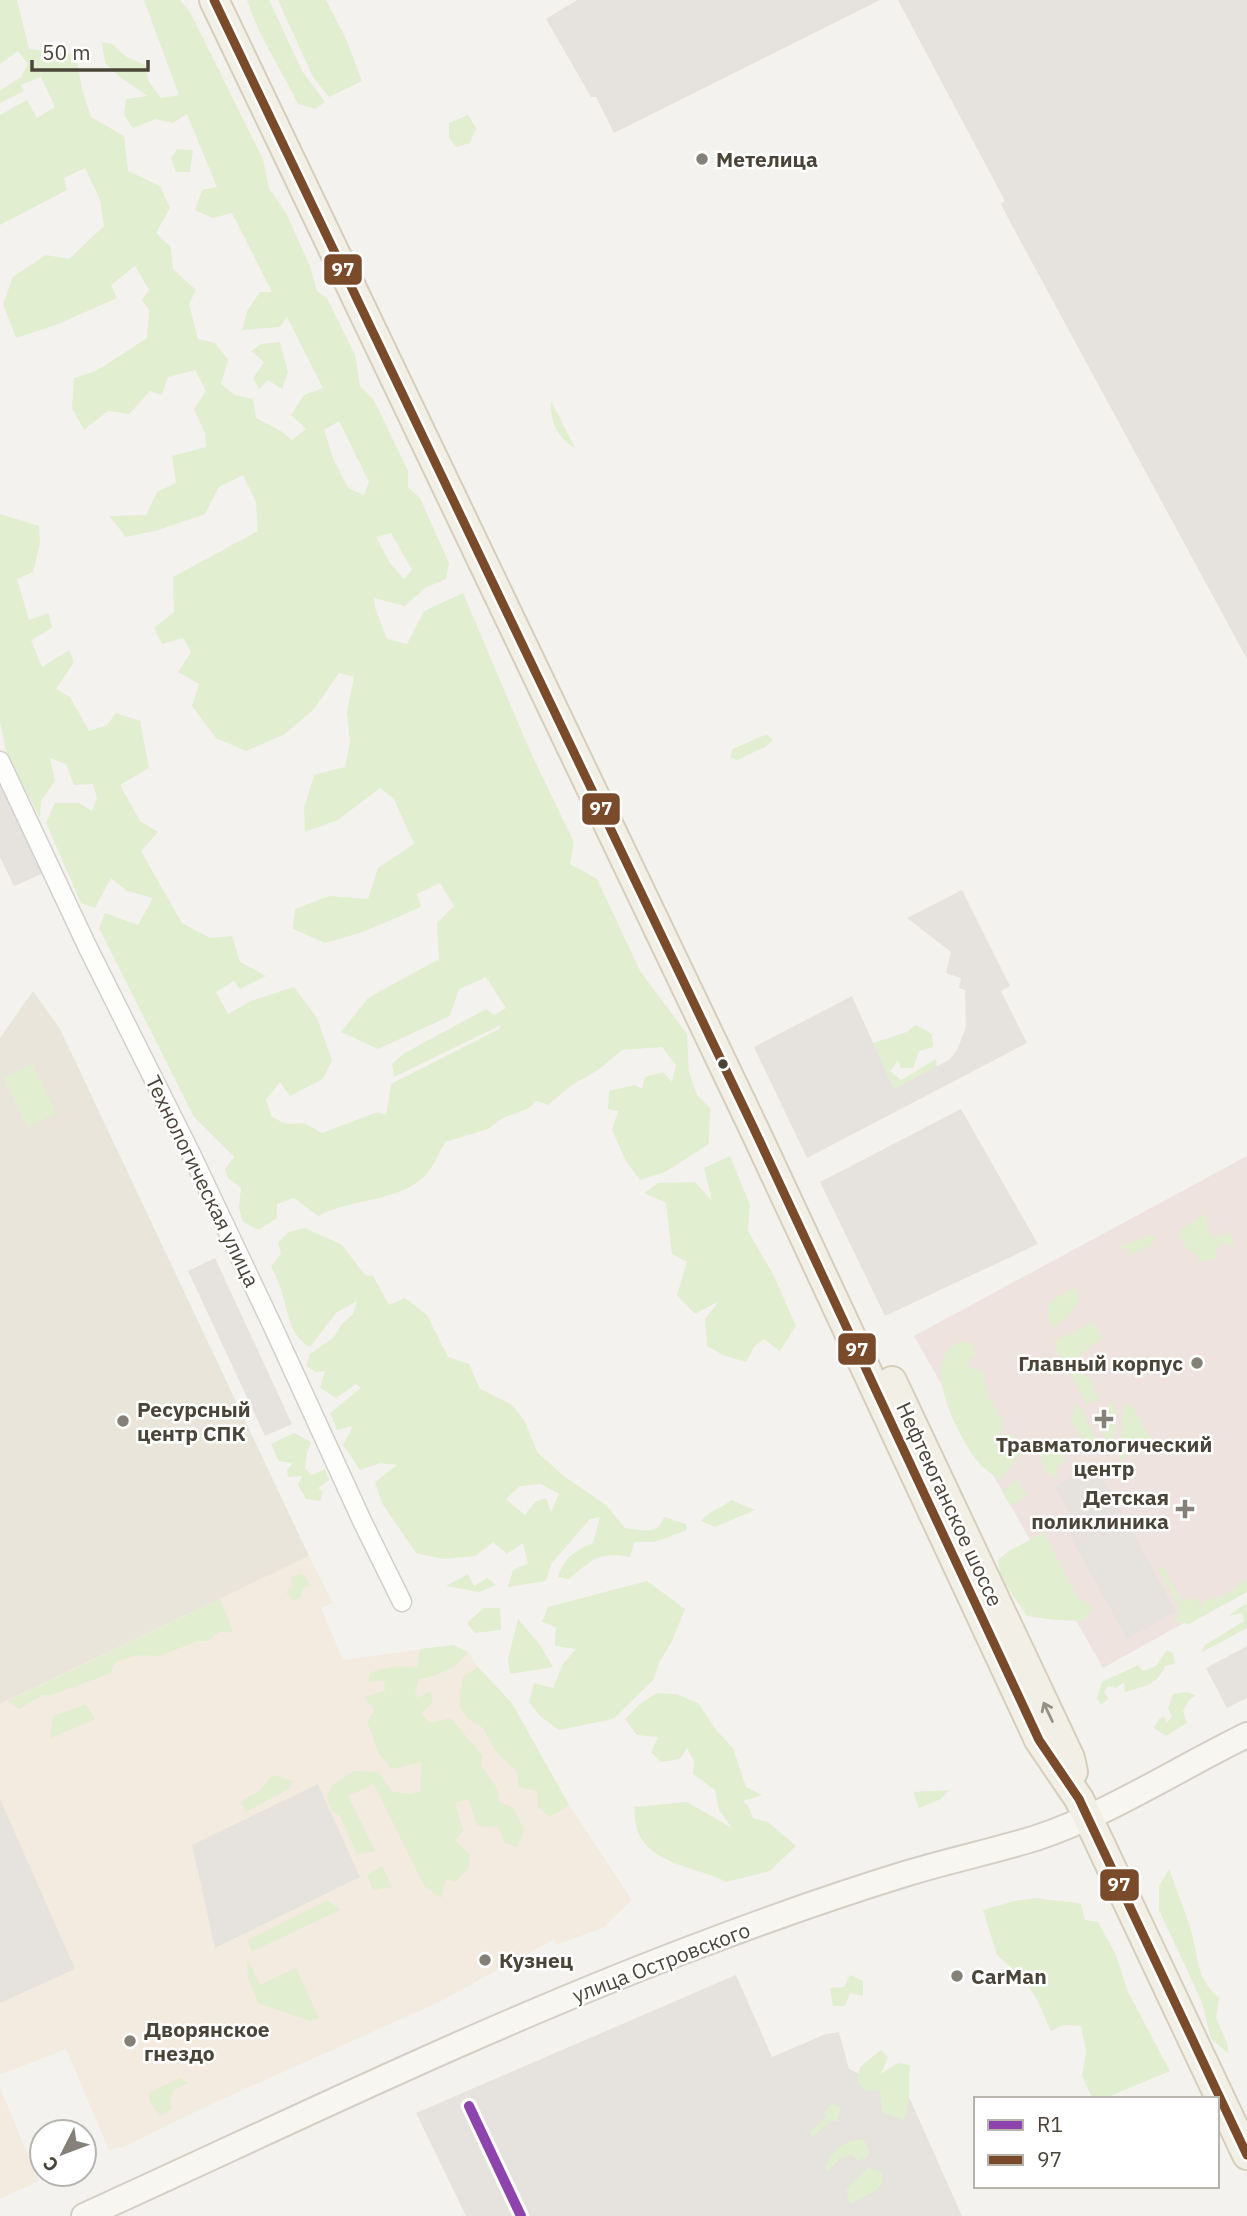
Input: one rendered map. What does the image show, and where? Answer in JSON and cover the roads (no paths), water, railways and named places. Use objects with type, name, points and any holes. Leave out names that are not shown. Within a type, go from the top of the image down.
[{"type":"main road","name":"Нефтеюганское шоссе","points":[[214,0],[749,1118],[1039,1740],[1083,1807],[1247,2155]]},
{"type":"main road","name":"Нефтеюганское шоссе","points":[[234,0],[1070,1758],[1083,1807]]},
{"type":"main road","name":"улица Островского","points":[[84,2216],[518,2018],[685,1951],[839,1895],[1038,1837],[1083,1807],[1145,1789],[1247,1735]]},
{"type":"street","name":"Технологическая улица","points":[[0,761],[88,948],[205,1182],[402,1602]]},
{"type":"place","name":"Метелица","points":[[702,159]]},
{"type":"place","name":"Главный корпус","points":[[1197,1363]]},
{"type":"place","name":"Травматологический центр","points":[[1104,1419]]},
{"type":"place","name":"Ресурсный центр СПК","points":[[123,1421]]},
{"type":"place","name":"Детская поликлиника","points":[[1185,1509]]},
{"type":"place","name":"Кузнец","points":[[485,1960]]},
{"type":"place","name":"CarMan","points":[[957,1976]]},
{"type":"place","name":"Дворянское гнездо","points":[[130,2041]]}]
